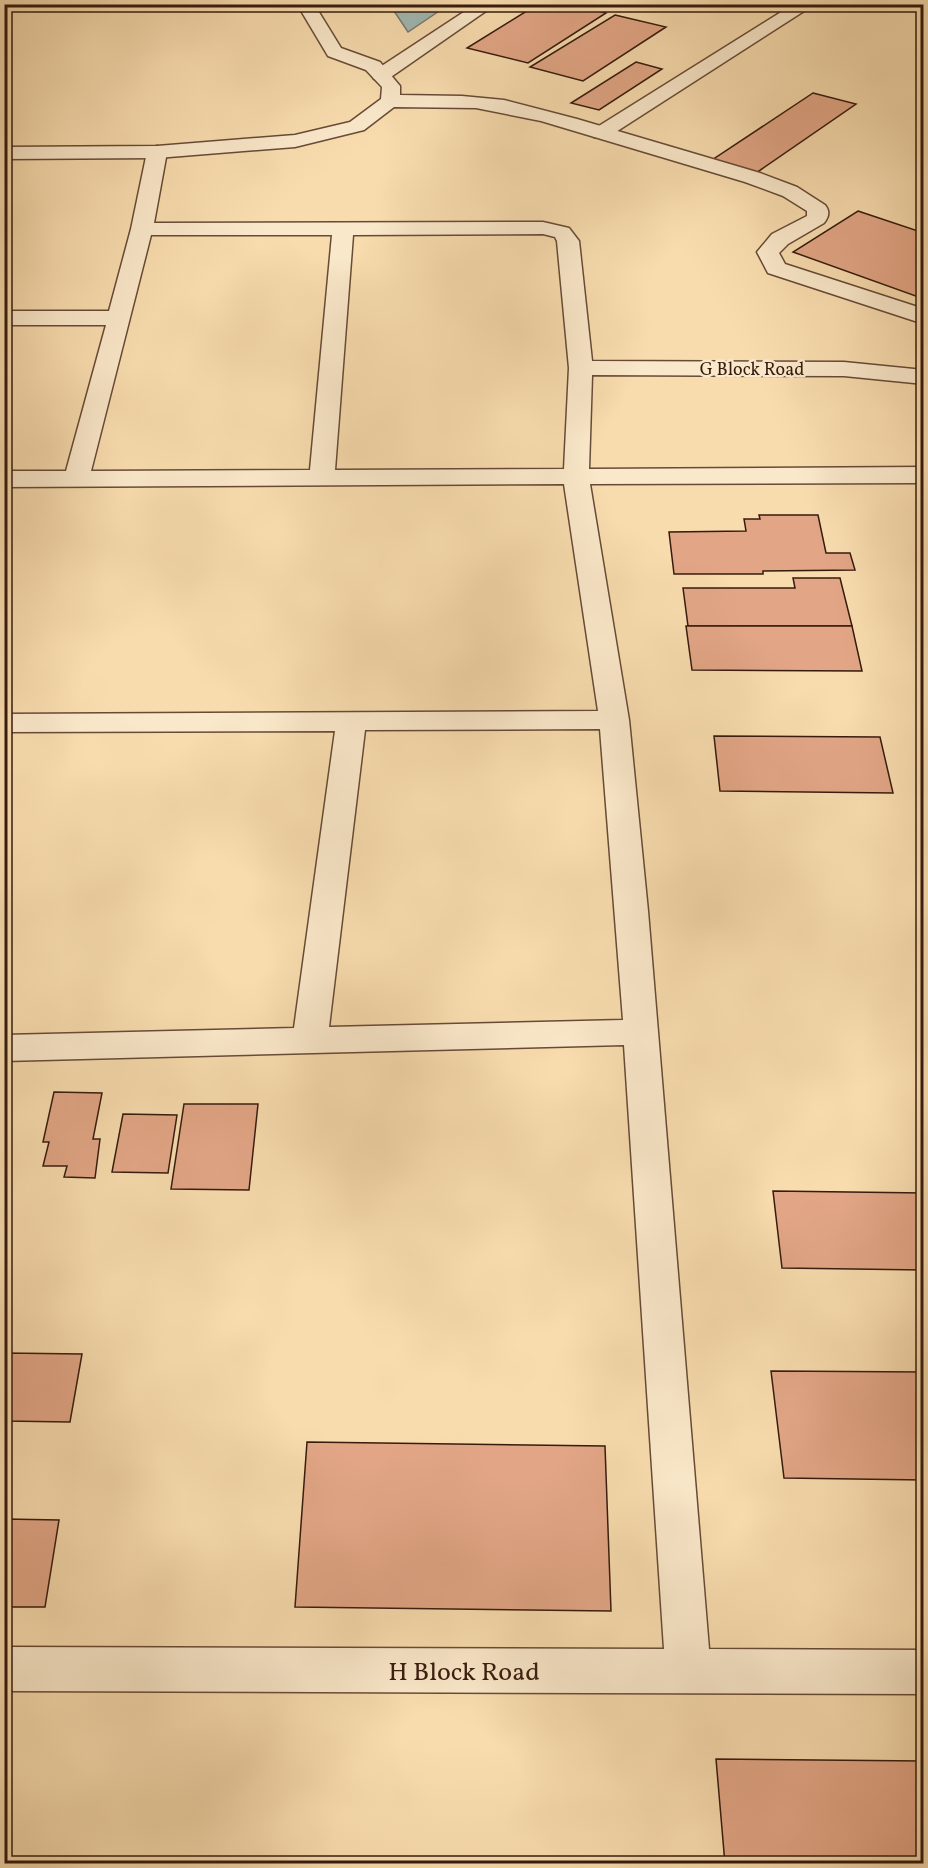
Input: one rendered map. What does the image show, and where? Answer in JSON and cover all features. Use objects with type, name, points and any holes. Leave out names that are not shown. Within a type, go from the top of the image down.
[{"type":"street","points":[[305,4],[334,52],[373,66],[391,86],[390,101]]},
{"type":"street","points":[[381,75],[488,4]]},
{"type":"street","points":[[601,134],[807,4]]},
{"type":"street","points":[[4,153],[157,152],[252,146],[305,139],[357,126],[390,101],[466,102],[502,106],[570,123],[775,186],[809,200],[818,209],[817,219],[780,239],[768,252],[776,268],[924,318]]},
{"type":"street","points":[[77,478],[142,228],[157,152]]},
{"type":"street","points":[[142,228],[543,228],[562,232],[568,241],[581,368],[576,478],[614,720],[632,911],[688,1672]]},
{"type":"street","points":[[322,478],[343,229]]},
{"type":"street","points":[[4,318],[119,318]]},
{"type":"street","name":"G Block Road","points":[[581,368],[844,369],[924,377]]},
{"type":"street","points":[[4,479],[924,475]]},
{"type":"street","points":[[4,723],[614,720]]},
{"type":"street","points":[[310,1041],[351,721]]},
{"type":"street","points":[[4,1048],[640,1032]]},
{"type":"street","name":"H Block Road","points":[[4,1669],[924,1672]]},
{"type":"water","points":[[390,5],[448,5],[408,32]]},
{"type":"building","points":[[538,4],[569,4],[606,13],[528,63],[467,48]]},
{"type":"building","points":[[615,15],[666,27],[583,81],[530,67]]},
{"type":"building","points":[[636,62],[662,69],[599,110],[571,103]]},
{"type":"building","points":[[813,93],[856,104],[756,173],[712,160]]},
{"type":"building","points":[[858,211],[924,233],[924,299],[793,252]]},
{"type":"building","points":[[759,515],[818,515],[826,553],[850,553],[855,570],[763,571],[763,574],[674,574],[669,532],[746,531],[744,519],[760,519]]},
{"type":"building","points":[[793,578],[840,578],[852,626],[688,626],[683,588],[795,588]]},
{"type":"building","points":[[686,626],[852,626],[862,671],[692,670]]},
{"type":"building","points":[[714,736],[880,737],[893,793],[720,791]]},
{"type":"building","points":[[54,1092],[102,1093],[93,1139],[100,1139],[95,1178],[64,1177],[67,1166],[43,1166],[49,1142],[43,1142]]},
{"type":"building","points":[[184,1104],[258,1104],[249,1190],[171,1189]]},
{"type":"building","points":[[123,1114],[177,1115],[168,1173],[112,1172]]},
{"type":"building","points":[[773,1191],[924,1193],[924,1270],[782,1268]]},
{"type":"building","points":[[4,1353],[82,1354],[70,1422],[4,1421]]},
{"type":"building","points":[[771,1371],[924,1372],[924,1480],[784,1478]]},
{"type":"building","points":[[307,1442],[605,1446],[611,1611],[295,1607]]},
{"type":"building","points":[[4,1519],[59,1520],[45,1607],[4,1607]]},
{"type":"building","points":[[716,1759],[924,1761],[924,1864],[725,1864]]}]
